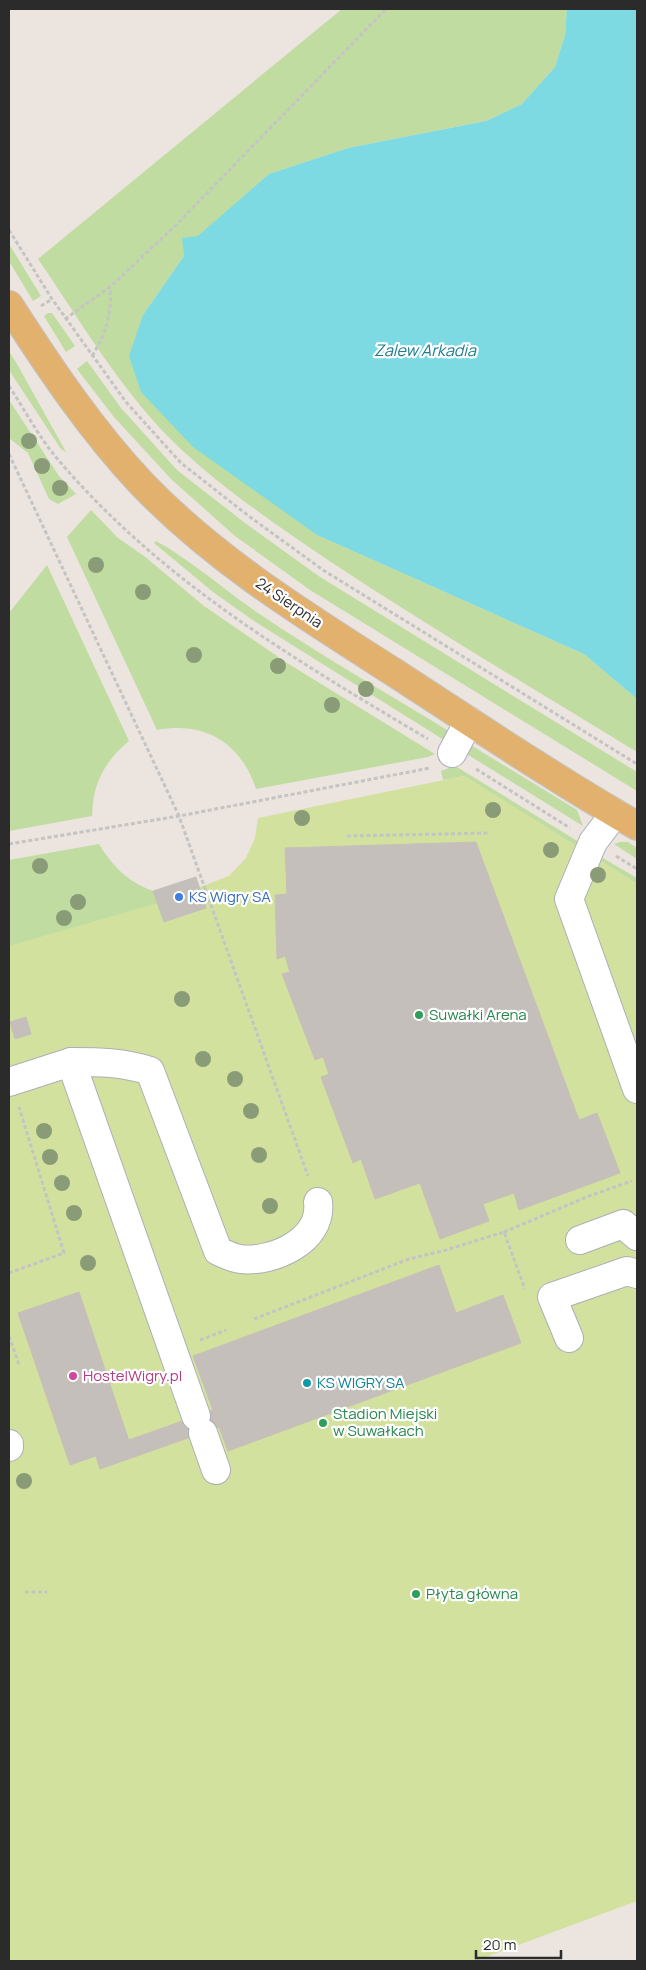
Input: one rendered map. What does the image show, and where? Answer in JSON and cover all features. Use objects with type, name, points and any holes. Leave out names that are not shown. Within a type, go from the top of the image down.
[{"type":"main road","name":"24 Sierpnia","points":[[9,305],[57,378],[103,439],[143,485],[192,532],[232,564],[280,598],[469,721],[626,819]]},
{"type":"lane","points":[[452,754],[469,721]]},
{"type":"lane","points":[[626,819],[593,842],[569,899],[637,1089]]},
{"type":"lane","points":[[71,1062],[216,1470]]},
{"type":"lane","points":[[13,1090],[71,1062],[131,1064],[150,1071],[218,1251],[239,1259],[264,1258],[301,1243],[319,1212],[318,1202]]},
{"type":"lane","points":[[580,1240],[623,1224],[635,1227]]},
{"type":"lane","points":[[569,1338],[552,1297],[626,1271],[637,1274]]},
{"type":"path","points":[[65,319],[110,287],[174,226],[386,9]]},
{"type":"path","points":[[9,230],[65,319],[92,356],[126,402],[181,463],[250,518],[323,570],[637,764]]},
{"type":"path","points":[[92,356],[108,326],[111,304],[110,287]]},
{"type":"path","points":[[9,454],[179,816],[318,1202]]},
{"type":"path","points":[[9,844],[179,816],[433,767],[445,764],[452,754]]},
{"type":"path","points":[[347,836],[489,833]]},
{"type":"path","points":[[9,1272],[64,1253],[13,1090]]},
{"type":"path","points":[[254,1319],[409,1259],[504,1232],[589,1196],[632,1181]]},
{"type":"path","points":[[504,1232],[525,1291]]},
{"type":"path","points":[[192,1343],[226,1330]]},
{"type":"path","points":[[9,1336],[19,1365]]},
{"type":"path","points":[[24,1592],[47,1592]]},
{"type":"green space","points":[[342,9],[567,9],[565,35],[555,67],[522,104],[486,121],[348,148],[269,174],[198,237],[183,238],[184,256],[143,315],[317,535],[584,654],[637,699],[637,752],[363,583],[270,520],[199,466],[162,430],[123,384],[38,259]]},
{"type":"green space","points":[[9,244],[41,296],[33,301],[9,261]]},
{"type":"green space","points":[[52,313],[75,346],[66,352],[44,316]]},
{"type":"green space","points":[[9,351],[66,452],[61,449],[9,370]]},
{"type":"green space","points":[[87,361],[121,408],[177,470],[245,523],[320,577],[637,772],[637,791],[310,590],[235,536],[171,479],[114,417],[77,369]]},
{"type":"green space","points":[[9,400],[59,476],[76,494],[58,504],[49,499],[28,453],[9,438]]},
{"type":"green space","points":[[91,510],[118,538],[144,556],[204,606],[287,663],[435,754],[428,757],[256,789],[241,759],[219,739],[191,729],[157,730],[67,537]]},
{"type":"green space","points":[[156,541],[284,630],[447,730],[448,734],[444,740],[254,621],[213,592],[154,543]]},
{"type":"green space","points":[[47,565],[129,741],[113,757],[102,774],[95,793],[92,816],[9,831],[9,613]]},
{"type":"green space","points":[[469,744],[577,810],[583,826],[462,751]]},
{"type":"green space","points":[[452,764],[579,842],[576,846],[464,776],[443,780],[441,771],[449,768]]},
{"type":"green space","name":"Stadion Miejski w Suwałkach","points":[[464,776],[637,884],[637,1901],[475,1961],[9,1961],[9,946],[158,903],[229,876],[246,858],[255,838],[258,818]]},
{"type":"green space","points":[[628,842],[637,848],[637,859],[614,844]]},
{"type":"green space","points":[[99,844],[122,873],[136,883],[153,891],[164,922],[9,1064],[9,860]]},
{"type":"green space","points":[[601,857],[637,878],[637,884],[599,860]]},
{"type":"water","name":"Zalew Arkadia","points":[[567,9],[637,9],[637,699],[584,654],[317,535],[193,447],[141,392],[129,356],[143,315],[184,256],[182,238],[198,236],[269,174],[348,148],[486,121],[522,104],[555,67],[565,35]]},
{"type":"building","name":"Suwałki Arena","points":[[476,842],[579,1120],[597,1113],[620,1173],[519,1210],[514,1193],[483,1204],[489,1221],[440,1239],[420,1183],[375,1199],[361,1159],[353,1163],[321,1077],[329,1074],[323,1057],[315,1060],[282,974],[290,972],[285,956],[277,959],[275,895],[287,894],[285,848]]},
{"type":"building","name":"KS Wigry SA","points":[[196,877],[206,908],[164,922],[153,891]]},
{"type":"building","points":[[26,1017],[31,1034],[15,1039],[10,1022]]},
{"type":"building","name":"KS WIGRY SA","points":[[439,1265],[456,1313],[503,1295],[521,1343],[228,1451],[193,1356]]},
{"type":"building","name":"HostelWigry.pl","points":[[79,1292],[130,1444],[70,1465],[18,1313]]},
{"type":"building","points":[[213,1410],[219,1427],[100,1469],[96,1456],[130,1444],[129,1440]]},
{"type":"place","name":"KS Wigry SA","points":[[179,897]]},
{"type":"place","name":"Suwałki Arena","points":[[419,1015]]},
{"type":"place","name":"HostelWigry.pl","points":[[73,1376]]},
{"type":"place","name":"KS WIGRY SA","points":[[307,1383]]},
{"type":"place","name":"Stadion Miejski w Suwałkach","points":[[323,1423]]},
{"type":"place","name":"Płyta główna","points":[[416,1594]]}]
